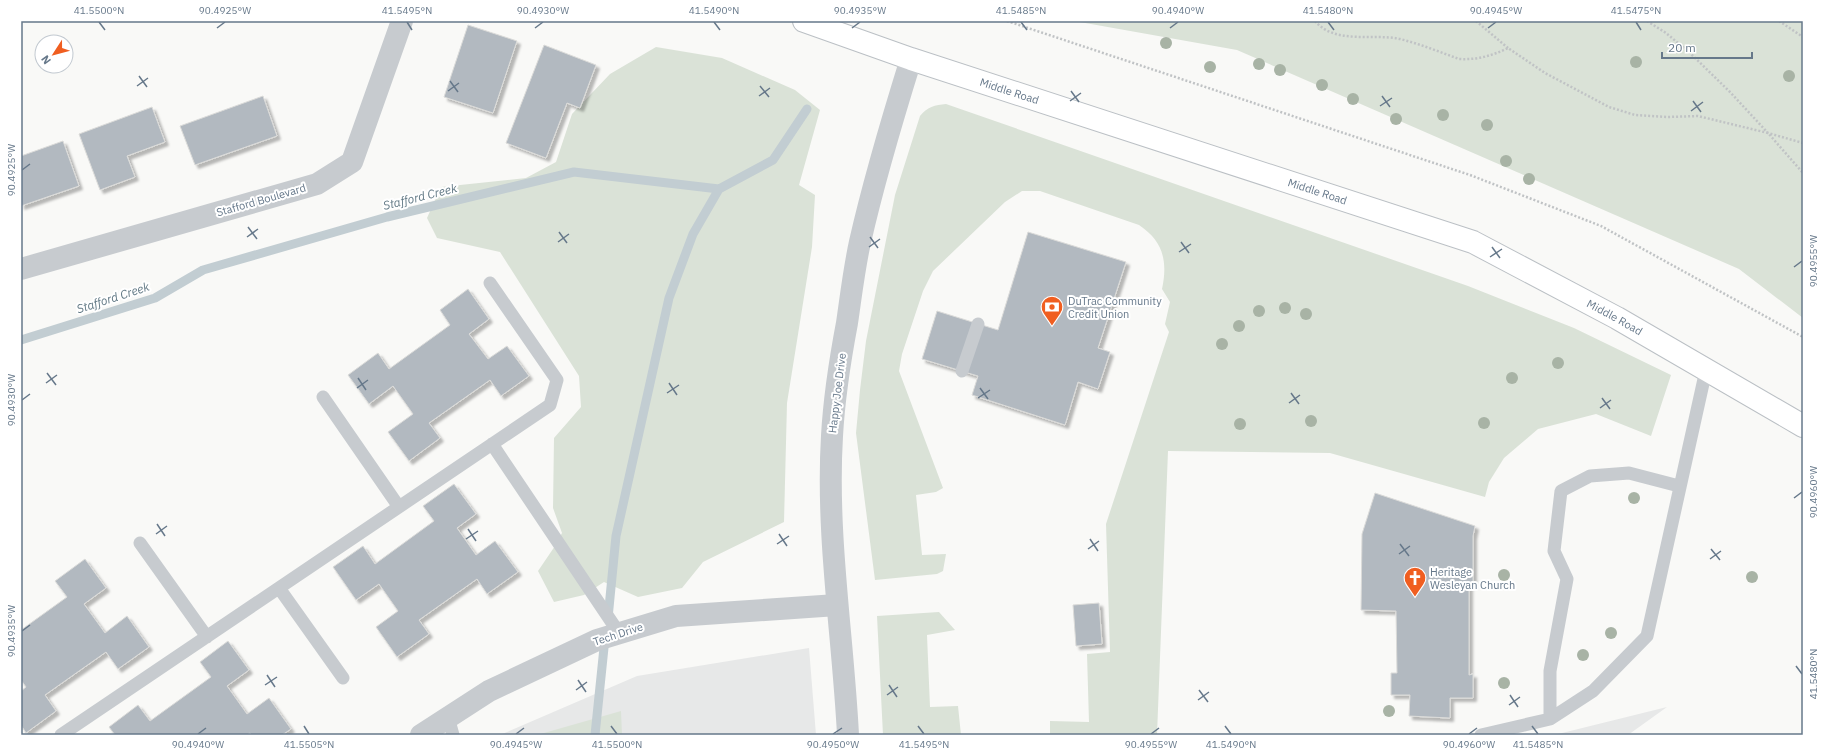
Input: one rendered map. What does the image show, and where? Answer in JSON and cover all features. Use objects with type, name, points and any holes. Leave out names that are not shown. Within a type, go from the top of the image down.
[{"type":"main road","name":"Middle Road","points":[[804,21],[911,59],[1473,242],[1617,318],[1803,426]]},
{"type":"street","name":"Stafford Boulevard","points":[[21,269],[317,184],[352,162],[402,21]]},
{"type":"street","name":"Happy Joe Drive","points":[[848,735],[845,676],[837,605],[832,519],[832,436],[842,353],[860,243],[886,140],[911,59]]},
{"type":"street","name":"Tech Drive","points":[[421,735],[450,726],[489,691],[597,640],[619,633],[676,616],[837,605]]},
{"type":"lane","points":[[61,735],[550,405],[557,380],[490,283]]},
{"type":"lane","points":[[962,371],[978,324]]},
{"type":"lane","points":[[1481,735],[1550,718],[1593,690],[1647,636],[1679,486],[1706,370]]},
{"type":"lane","points":[[323,397],[399,507]]},
{"type":"lane","points":[[492,444],[619,633]]},
{"type":"lane","points":[[1550,718],[1550,671],[1567,579],[1554,551],[1561,491],[1590,476],[1629,473],[1679,486]]},
{"type":"lane","points":[[140,542],[207,637]]},
{"type":"lane","points":[[279,588],[343,678]]},
{"type":"path","points":[[1007,21],[1470,175],[1602,226],[1803,337]]},
{"type":"path","points":[[1315,21],[1319,26],[1337,34],[1357,38],[1378,37],[1400,39],[1459,59],[1469,59],[1496,54],[1508,48]]},
{"type":"path","points":[[1476,21],[1508,48],[1546,73],[1609,107],[1635,115],[1667,117],[1698,116],[1803,143]]},
{"type":"path","points":[[1647,21],[1666,33],[1690,53],[1730,92],[1803,173]]},
{"type":"path","points":[[1779,21],[1803,37]]},
{"type":"shaded area","points":[[1074,21],[1803,21],[1803,318],[1739,269],[1237,50]]},
{"type":"shaded area","points":[[656,47],[722,58],[795,90],[820,110],[799,185],[815,195],[812,247],[787,403],[784,522],[703,562],[682,588],[638,597],[604,582],[584,595],[554,602],[538,571],[562,533],[553,508],[554,438],[581,407],[579,376],[500,252],[437,238],[427,218],[441,187],[526,178],[556,162],[572,114],[610,74]]},
{"type":"shaded area","points":[[946,104],[1468,286],[1574,328],[1671,375],[1651,436],[1596,414],[1538,429],[1504,458],[1489,482],[1485,497],[1330,453],[1168,451],[1157,735],[1031,735],[1050,734],[1050,721],[1089,722],[1087,654],[1110,652],[1106,524],[1169,332],[1165,324],[1170,302],[1162,289],[1164,279],[1164,261],[1162,252],[1154,238],[1139,225],[1040,191],[1022,191],[1005,202],[933,271],[923,291],[902,354],[899,371],[943,488],[936,492],[916,495],[922,555],[946,554],[943,571],[937,574],[875,580],[856,433],[866,341],[895,195],[920,116],[925,110],[938,105]]},
{"type":"shaded area","points":[[939,612],[955,630],[927,635],[930,707],[958,706],[961,735],[883,735],[877,616]]},
{"type":"shaded area","points":[[809,648],[816,735],[500,735],[637,676]]},
{"type":"shaded area","points":[[1667,707],[1628,735],[1554,735]]},
{"type":"shaded area","points":[[621,711],[622,735],[537,735]]},
{"type":"building","points":[[468,25],[517,41],[493,113],[444,97]]},
{"type":"building","points":[[544,45],[596,65],[580,108],[567,103],[546,158],[506,143]]},
{"type":"building","points":[[263,96],[277,136],[195,165],[180,126]]},
{"type":"building","points":[[152,107],[165,142],[127,156],[135,177],[100,190],[79,134]]},
{"type":"building","points":[[63,141],[79,186],[21,206],[21,156]]},
{"type":"building","name":"DuTrac Community Credit Union","points":[[1028,232],[1126,262],[1098,348],[1110,352],[1098,389],[1078,382],[1065,425],[972,395],[978,376],[922,359],[937,311],[998,330]]},
{"type":"building","points":[[468,289],[489,319],[469,334],[488,359],[507,346],[529,376],[501,396],[490,380],[429,423],[440,438],[409,461],[388,432],[413,414],[393,386],[369,404],[348,375],[378,353],[389,369],[450,325],[440,310]]},
{"type":"building","points":[[454,484],[476,514],[457,528],[476,555],[495,541],[518,572],[487,594],[477,579],[419,620],[429,634],[397,657],[376,627],[398,611],[379,584],[356,600],[333,567],[363,546],[375,564],[434,521],[423,506]]},
{"type":"building","name":"Heritage Wesleyan Church","points":[[1375,493],[1475,526],[1473,536],[1473,585],[1469,585],[1469,675],[1473,674],[1473,698],[1450,698],[1450,718],[1409,716],[1410,695],[1391,695],[1391,673],[1397,673],[1396,611],[1361,610],[1362,534]]},
{"type":"building","points":[[85,559],[106,588],[84,604],[105,633],[127,616],[149,647],[118,669],[106,652],[45,695],[56,711],[26,733],[21,725],[21,691],[26,687],[21,680],[21,630],[67,597],[55,581]]},
{"type":"building","points":[[1099,603],[1102,644],[1076,646],[1073,605]]},
{"type":"building","points":[[228,641],[249,670],[227,686],[247,714],[269,698],[291,729],[282,735],[252,735],[250,733],[247,735],[115,735],[109,727],[138,705],[150,721],[211,677],[200,662]]},
{"type":"waterway","name":"Stafford Creek","points":[[21,340],[155,298],[203,270],[387,217],[574,172],[719,189],[773,160],[807,109]]},
{"type":"waterway","points":[[608,618],[616,536],[669,298],[693,234],[719,189]]},
{"type":"waterway","points":[[595,735],[605,638]]},
{"type":"place","name":"DuTrac Community Credit Union","points":[[1052,326]]},
{"type":"place","name":"Heritage Wesleyan Church","points":[[1415,598]]}]
